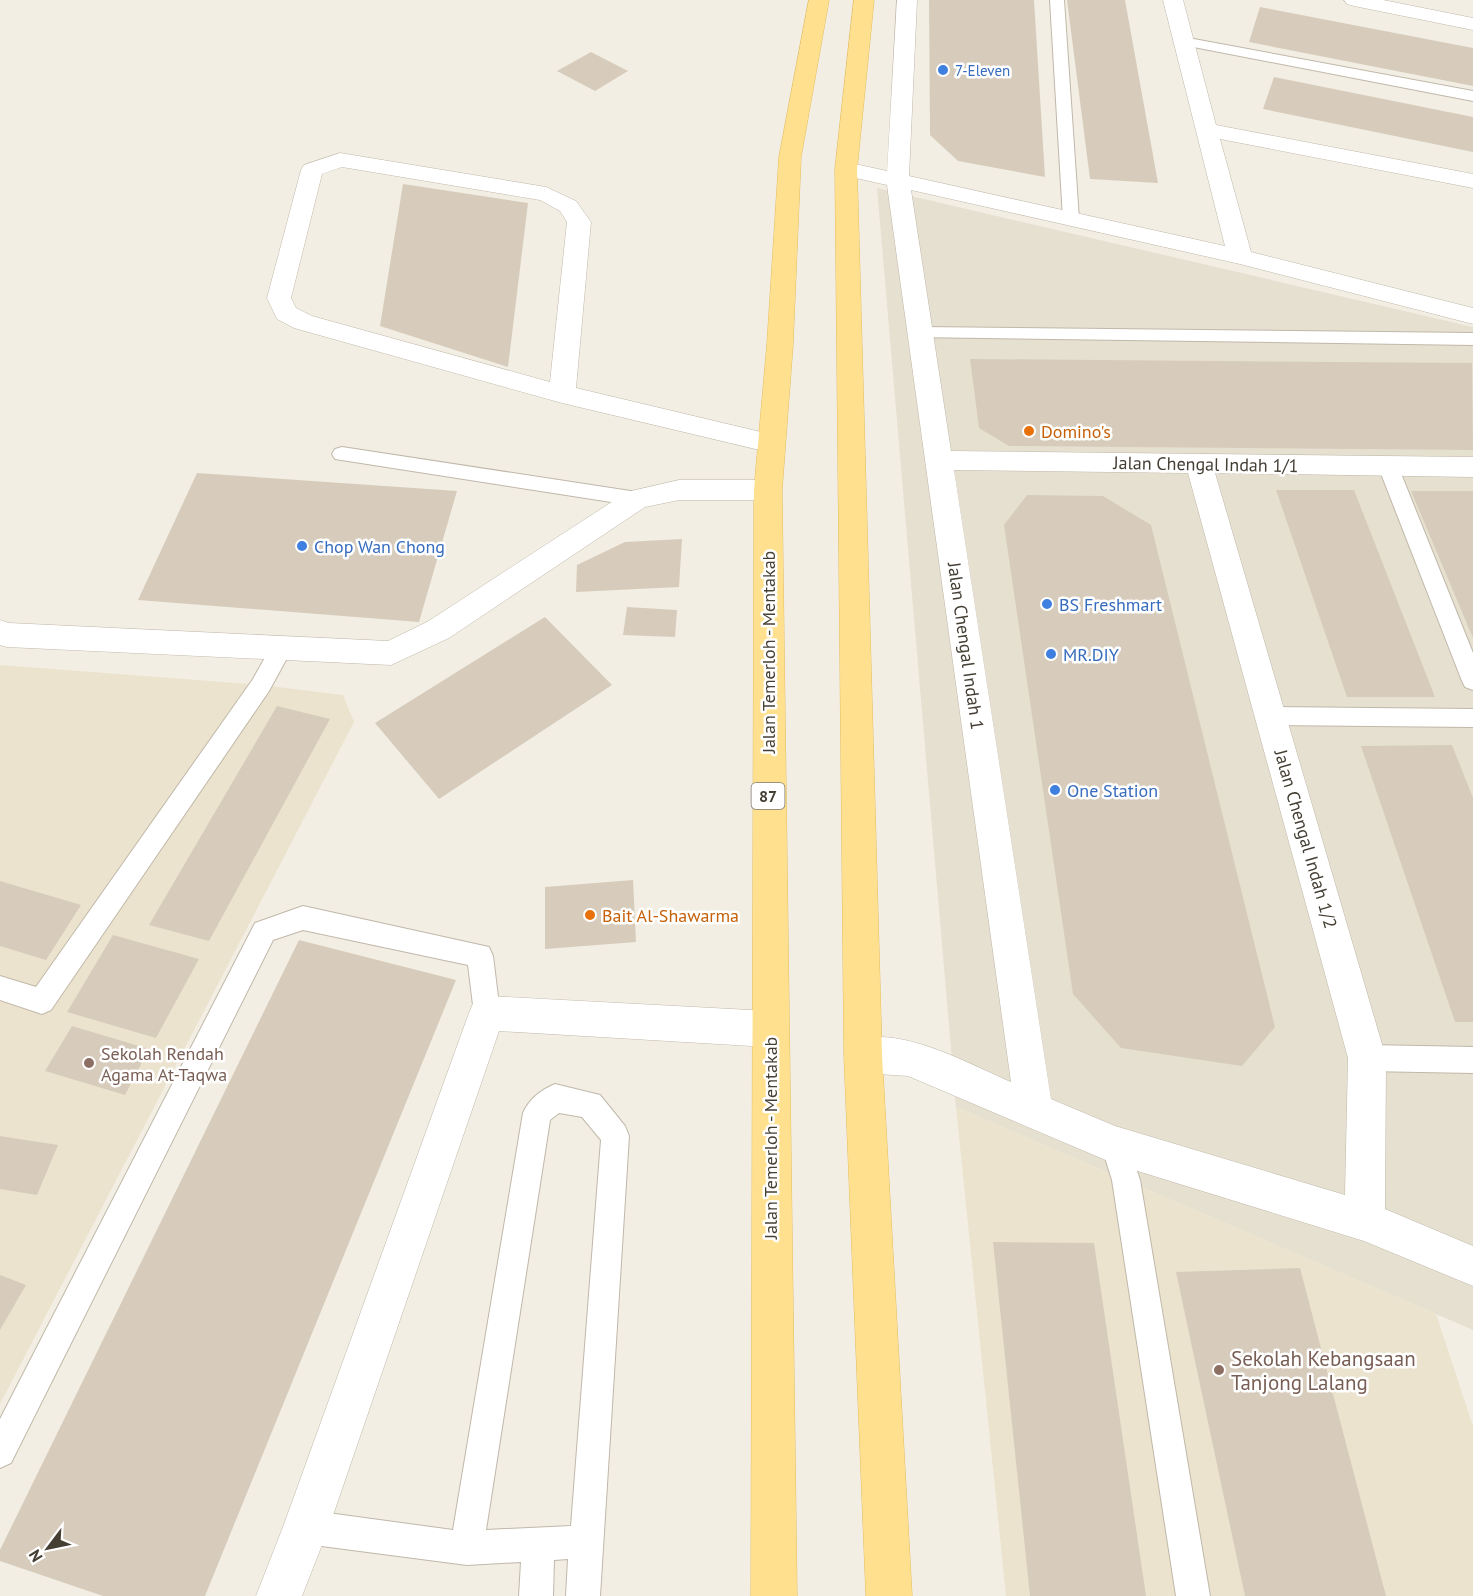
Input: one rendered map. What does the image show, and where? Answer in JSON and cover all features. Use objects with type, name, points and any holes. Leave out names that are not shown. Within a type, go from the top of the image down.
[{"type":"main road","name":"Jalan Temerloh - Mentakab","points":[[774,1596],[769,1029],[768,490],[790,157],[819,0]]},
{"type":"main road","points":[[864,0],[846,169],[863,1055],[889,1596]]},
{"type":"street","name":"Jalan Chengal Indah 1","points":[[907,0],[898,182],[1034,1110]]},
{"type":"street","points":[[1173,0],[1240,257]]},
{"type":"street","points":[[1354,0],[1473,24]]},
{"type":"street","points":[[1207,130],[1473,181]]},
{"type":"street","points":[[562,394],[579,222],[568,206],[546,194],[340,160],[312,170],[279,298],[286,313],[303,322],[562,394],[772,444]]},
{"type":"street","points":[[846,169],[1240,257],[1473,315]]},
{"type":"street","name":"Jalan Chengal Indah 1/1","points":[[939,460],[1473,467]]},
{"type":"street","name":"Jalan Chengal Indah 1/2","points":[[1199,464],[1368,1058],[1365,1221]]},
{"type":"street","points":[[0,632],[8,635],[391,653],[438,630],[637,499],[679,490],[768,490]]},
{"type":"street","points":[[279,1596],[306,1527],[487,1013],[769,1029]]},
{"type":"street","points":[[863,1055],[909,1058],[1116,1145],[1365,1221],[1473,1266]]},
{"type":"lane","points":[[1057,0],[1071,219]]},
{"type":"lane","points":[[1183,41],[1473,96]]},
{"type":"lane","points":[[920,333],[1473,339]]},
{"type":"lane","points":[[342,454],[637,499]]},
{"type":"lane","points":[[1388,466],[1473,681]]},
{"type":"lane","points":[[0,988],[42,1001],[261,685],[281,649]]},
{"type":"lane","points":[[1271,716],[1473,718]]},
{"type":"lane","points":[[0,1452],[264,931],[303,918],[480,956],[487,1013]]},
{"type":"lane","points":[[1368,1058],[1473,1060]]},
{"type":"lane","points":[[467,1548],[537,1113],[555,1098],[590,1105],[615,1136],[584,1596]]},
{"type":"lane","points":[[1116,1145],[1126,1180],[1193,1596]]},
{"type":"lane","points":[[306,1527],[467,1548],[586,1542]]},
{"type":"lane","points":[[536,1596],[538,1545]]},
{"type":"shaded area","points":[[877,188],[1473,327],[1473,1330],[956,1107]]},
{"type":"shaded area","name":"Sekolah Rendah Agama At-Taqwa","points":[[0,665],[261,685],[343,695],[354,722],[0,1404]]},
{"type":"shaded area","name":"Sekolah Kebangsaan Tanjong Lalang","points":[[956,1107],[1436,1314],[1473,1426],[1473,1596],[1006,1596]]},
{"type":"building","points":[[929,0],[1034,0],[1045,177],[958,161],[930,135]]},
{"type":"building","points":[[1067,0],[1125,0],[1158,183],[1090,179]]},
{"type":"building","points":[[1260,7],[1473,48],[1473,86],[1249,42]]},
{"type":"building","points":[[591,52],[628,71],[595,91],[557,71]]},
{"type":"building","points":[[1274,77],[1473,117],[1473,152],[1263,109]]},
{"type":"building","points":[[403,184],[528,203],[508,367],[380,326]]},
{"type":"building","points":[[970,359],[1472,363],[1473,450],[1009,446],[979,428]]},
{"type":"building","name":"Chop Wan Chong","points":[[197,473],[457,491],[419,622],[138,600]]},
{"type":"building","points":[[1276,490],[1354,490],[1435,697],[1347,697]]},
{"type":"building","points":[[1411,491],[1473,491],[1473,638]]},
{"type":"building","points":[[1027,495],[1103,496],[1151,525],[1275,1027],[1242,1066],[1121,1048],[1073,994],[1004,525]]},
{"type":"building","points":[[682,539],[679,587],[576,592],[577,565],[625,542]]},
{"type":"building","points":[[627,607],[677,610],[675,637],[623,635]]},
{"type":"building","points":[[545,617],[612,685],[439,799],[375,723]]},
{"type":"building","points":[[277,706],[330,719],[209,941],[149,925]]},
{"type":"building","points":[[1452,745],[1473,798],[1473,1022],[1455,1022],[1361,746]]},
{"type":"building","name":"Bait Al-Shawarma","points":[[633,880],[636,942],[545,949],[545,887]]},
{"type":"building","points":[[0,881],[81,905],[46,960],[0,946]]},
{"type":"building","points":[[113,935],[199,959],[156,1038],[67,1012]]},
{"type":"building","points":[[299,940],[456,980],[205,1596],[103,1596],[0,1561],[0,1550]]},
{"type":"building","points":[[72,1026],[149,1049],[125,1095],[45,1071]]},
{"type":"building","points":[[0,1136],[58,1145],[37,1195],[0,1189]]},
{"type":"building","points":[[993,1242],[1094,1243],[1146,1596],[1030,1596]]},
{"type":"building","points":[[1300,1268],[1386,1596],[1245,1596],[1176,1272]]},
{"type":"building","points":[[0,1275],[26,1285],[0,1330]]},
{"type":"place","name":"7-Eleven","points":[[943,70]]},
{"type":"place","name":"Domino's","points":[[1029,431]]},
{"type":"place","name":"Chop Wan Chong","points":[[302,546]]},
{"type":"place","name":"BS Freshmart","points":[[1047,604]]},
{"type":"place","name":"MR.DIY","points":[[1051,654]]},
{"type":"place","name":"One Station","points":[[1055,790]]},
{"type":"place","name":"Bait Al-Shawarma","points":[[590,915]]},
{"type":"place","name":"Sekolah Rendah Agama At-Taqwa","points":[[89,1063]]},
{"type":"place","name":"Sekolah Kebangsaan Tanjong Lalang","points":[[1219,1370]]}]
